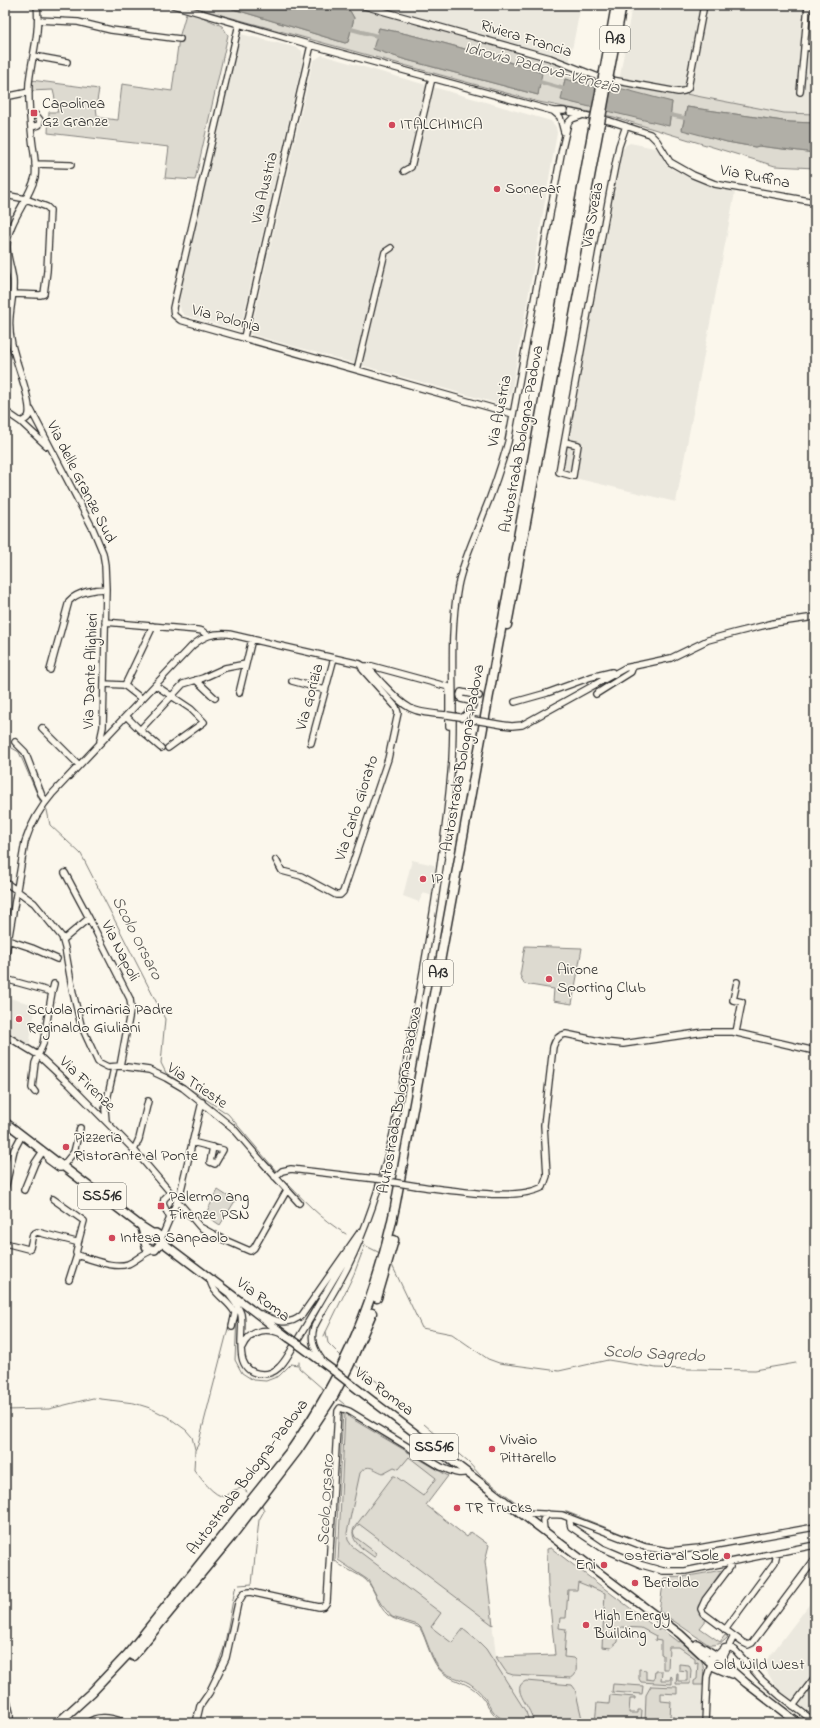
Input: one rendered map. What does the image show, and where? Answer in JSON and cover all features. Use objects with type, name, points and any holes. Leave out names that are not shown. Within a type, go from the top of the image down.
[{"type":"highway","name":"Autostrada Bologna-Padova","points":[[66,1723],[134,1656],[230,1537],[318,1422],[349,1366],[376,1301],[388,1265],[400,1208],[597,123],[616,5]]},
{"type":"highway","name":"Autostrada Bologna-Padova","points":[[606,73],[622,5]]},
{"type":"highway","name":"Autostrada Bologna-Padova","points":[[58,1723],[92,1692],[128,1654],[292,1449],[312,1420],[344,1363],[371,1298],[382,1263],[396,1199],[597,123]]},
{"type":"main road","name":"SS516","points":[[5,1122],[141,1226],[154,1233],[161,1240]]},
{"type":"main road","name":"SS516","points":[[141,1226],[144,1231],[145,1241]]},
{"type":"main road","points":[[154,1233],[148,1234],[145,1241],[147,1248],[172,1250]]},
{"type":"main road","name":"Via Roma","points":[[161,1240],[172,1250],[253,1310],[271,1328],[290,1338],[299,1345]]},
{"type":"main road","points":[[155,1249],[160,1245],[161,1240]]},
{"type":"main road","name":"Via Romea","points":[[299,1345],[798,1723]]},
{"type":"street","name":"Via delle Granze Sud","points":[[37,5],[38,20],[29,92],[35,177],[9,234],[7,248],[8,263],[14,294],[8,313],[9,334],[24,381],[29,406],[101,547],[105,565],[106,592]]},
{"type":"street","points":[[173,5],[311,45],[553,111],[582,115],[626,126]]},
{"type":"street","name":"Riviera Francia","points":[[361,5],[550,58],[601,78],[678,92],[684,91],[688,88],[690,82],[704,5]]},
{"type":"street","points":[[800,92],[808,5]]},
{"type":"street","points":[[38,20],[78,22],[111,30],[180,39]]},
{"type":"street","name":"Via Polonia","points":[[239,24],[173,308],[174,315],[180,320],[513,414]]},
{"type":"street","name":"Via Austria","points":[[244,337],[311,45]]},
{"type":"street","points":[[804,47],[815,48]]},
{"type":"street","points":[[34,56],[67,62]]},
{"type":"street","points":[[404,171],[411,167],[432,78]]},
{"type":"street","points":[[5,97],[29,92]]},
{"type":"street","points":[[553,111],[563,121]]},
{"type":"street","points":[[567,112],[572,119]]},
{"type":"street","points":[[563,121],[567,112]]},
{"type":"street","name":"Via delle Granze Sud","points":[[30,115],[36,115],[40,120],[39,125],[31,127]]},
{"type":"street","points":[[563,121],[582,115]]},
{"type":"street","name":"Via Austria","points":[[451,687],[453,634],[459,584],[468,552],[503,462],[564,135],[563,121]]},
{"type":"street","name":"Via Ruffina","points":[[626,126],[644,132],[654,138],[670,162],[693,175],[725,186],[761,191],[815,202]]},
{"type":"street","name":"Via Svezia","points":[[564,442],[578,445],[573,476],[559,472],[564,442],[618,154],[626,126]]},
{"type":"street","points":[[35,164],[71,165]]},
{"type":"street","points":[[5,195],[26,199],[48,207],[50,210],[44,294],[14,294]]},
{"type":"street","points":[[357,370],[385,252],[391,248]]},
{"type":"street","name":"Via delle Granze Sud","points":[[21,422],[28,418],[29,406]]},
{"type":"street","points":[[5,411],[21,422],[50,449]]},
{"type":"street","points":[[50,670],[69,601],[76,596],[99,589],[106,592]]},
{"type":"street","name":"Via Dante Alighieri","points":[[97,747],[103,728],[106,592]]},
{"type":"street","points":[[362,665],[399,701],[411,710],[424,714],[448,715],[512,726],[522,724],[617,672],[633,666],[671,658],[708,640],[727,634],[774,623],[815,617]]},
{"type":"street","points":[[105,622],[202,631],[207,635]]},
{"type":"street","points":[[126,685],[153,626]]},
{"type":"street","points":[[5,956],[29,831],[44,804],[192,646],[207,635],[220,633],[252,639],[362,665],[372,666],[451,687]]},
{"type":"street","points":[[239,693],[252,639]]},
{"type":"street","name":"Via Gorizia","points":[[311,743],[334,658]]},
{"type":"street","points":[[140,730],[183,684],[225,668],[246,664]]},
{"type":"street","name":"Via Carlo Giorato","points":[[276,860],[280,869],[284,872],[301,876],[336,895],[340,895],[343,892],[388,759],[398,713],[396,707],[361,668],[362,665]]},
{"type":"street","points":[[596,694],[631,672],[633,666]]},
{"type":"street","points":[[515,702],[548,693],[596,676],[617,672]]},
{"type":"street","points":[[196,680],[215,698]]},
{"type":"street","points":[[292,681],[325,690]]},
{"type":"street","points":[[104,684],[126,685],[142,699]]},
{"type":"street","points":[[155,685],[191,709],[204,722],[168,748]]},
{"type":"street","points":[[449,726],[451,687]]},
{"type":"street","points":[[334,1371],[322,1360],[313,1343],[312,1334],[314,1327],[348,1267],[366,1224],[380,1184],[393,1134],[434,915],[443,855],[451,771],[451,687]]},
{"type":"street","points":[[461,718],[470,711],[473,705],[470,701],[461,699],[460,694],[462,691],[479,696]]},
{"type":"street","points":[[126,716],[161,748]]},
{"type":"street","points":[[42,728],[79,765]]},
{"type":"street","points":[[103,728],[107,731],[112,731]]},
{"type":"street","points":[[102,735],[112,731]]},
{"type":"street","points":[[15,742],[25,752],[44,804]]},
{"type":"street","name":"Via Napoli","points":[[65,873],[131,1003],[124,1053],[120,1066]]},
{"type":"street","points":[[5,882],[16,893],[27,897],[48,919],[63,940],[81,1025],[98,1062],[111,1068],[105,1109],[106,1121]]},
{"type":"street","name":"Via Napoli","points":[[63,940],[89,918]]},
{"type":"street","points":[[8,940],[32,948],[57,959]]},
{"type":"street","points":[[5,978],[52,992]]},
{"type":"street","points":[[736,1032],[742,1002],[733,1000],[738,982]]},
{"type":"street","points":[[38,1055],[43,1044],[54,984]]},
{"type":"street","points":[[278,1175],[286,1169],[300,1170],[376,1179],[418,1186],[509,1194],[539,1189],[543,1187],[547,1176],[544,1125],[553,1047],[554,1042],[561,1035],[566,1034],[614,1044],[623,1044],[704,1032],[736,1032],[815,1051]]},
{"type":"street","name":"Via Firenze","points":[[5,1035],[38,1055],[98,1113],[134,1150],[177,1202],[203,1230],[250,1251],[254,1248],[288,1190]]},
{"type":"street","name":"Via Firenze","points":[[35,1092],[32,1088],[38,1055]]},
{"type":"street","name":"Via Trieste","points":[[111,1068],[120,1066],[143,1069],[158,1074],[202,1102],[240,1135],[278,1175],[288,1190],[300,1203]]},
{"type":"street","points":[[98,1113],[107,1101]]},
{"type":"street","points":[[134,1150],[140,1139],[148,1101]]},
{"type":"street","points":[[161,1240],[177,1202],[202,1102]]},
{"type":"street","points":[[98,1113],[102,1113],[105,1109]]},
{"type":"street","points":[[63,1166],[74,1152],[80,1128]]},
{"type":"street","points":[[5,1189],[14,1150],[22,1135]]},
{"type":"street","points":[[192,1142],[213,1147],[223,1150],[215,1164],[210,1162],[213,1147]]},
{"type":"street","points":[[24,1190],[35,1163],[45,1152]]},
{"type":"street","points":[[170,1193],[166,1197],[163,1204],[170,1218]]},
{"type":"street","points":[[53,1199],[84,1221],[78,1243],[77,1255],[69,1280]]},
{"type":"street","points":[[253,1310],[281,1322],[290,1322],[298,1319],[306,1311],[366,1224]]},
{"type":"street","points":[[226,1290],[241,1313],[241,1351],[245,1364],[254,1372],[269,1373],[281,1366],[366,1224]]},
{"type":"street","points":[[154,1233],[164,1231]]},
{"type":"street","points":[[5,1243],[28,1249],[30,1248],[33,1234],[37,1232],[78,1243]]},
{"type":"street","points":[[142,1255],[145,1241]]},
{"type":"street","points":[[77,1255],[121,1265],[133,1261],[155,1249]]},
{"type":"street","name":"Via Roma","points":[[210,1278],[214,1290],[235,1313],[232,1327]]},
{"type":"street","points":[[241,1351],[244,1342],[251,1334],[271,1328]]},
{"type":"street","points":[[196,1723],[200,1706],[209,1694],[226,1658],[238,1603],[244,1593],[250,1592],[319,1607],[324,1606],[327,1602],[338,1411],[340,1408],[344,1408],[441,1467],[463,1474],[466,1472]]},
{"type":"street","points":[[522,1513],[548,1514],[570,1518],[638,1544],[653,1549],[669,1551],[699,1548],[815,1527]]},
{"type":"street","points":[[544,1530],[544,1520],[548,1514]]},
{"type":"street","points":[[570,1518],[571,1527],[598,1545],[656,1570],[677,1572],[815,1545]]},
{"type":"street","points":[[725,1630],[775,1562],[777,1553]]},
{"type":"street","points":[[730,1562],[730,1568],[705,1600],[701,1609],[703,1613],[746,1645],[752,1643],[815,1559]]},
{"type":"street","points":[[705,1723],[706,1677],[729,1647],[734,1636]]},
{"type":"street","points":[[729,1647],[738,1651],[748,1665],[762,1680],[815,1722]]},
{"type":"street","points":[[793,1706],[815,1677]]},
{"type":"street","points":[[5,1691],[10,1713],[10,1723]]},
{"type":"street","points":[[88,1723],[97,1718],[106,1718],[128,1723]]},
{"type":"shaded area","points":[[185,5],[220,5],[345,43],[348,42],[354,18],[350,11],[328,5],[356,5],[550,58],[619,81],[784,113],[815,114],[815,123],[790,122],[687,107],[682,129],[727,142],[755,147],[759,146],[815,153],[815,168],[775,166],[614,117],[539,102]],"holes":[[[379,28],[461,48],[541,72],[538,95],[403,59],[374,49]],[[565,79],[611,91],[672,102],[669,125],[562,100]]]},
{"type":"shaded area","points":[[220,5],[328,5],[350,11],[354,18],[348,42],[345,43]]},
{"type":"shaded area","points":[[368,5],[581,5],[569,64]]},
{"type":"shaded area","points":[[632,5],[815,5],[815,114],[784,113],[619,82]]},
{"type":"shaded area","points":[[187,10],[222,26],[228,35],[195,180],[165,178],[169,147],[48,133],[49,112],[58,112],[53,90],[29,91],[31,80],[99,89],[96,107],[97,115],[101,118],[118,120],[122,84],[172,91],[179,38]]},
{"type":"shaded area","points":[[379,28],[461,48],[542,73],[538,95],[403,59],[373,49]]},
{"type":"shaded area","points":[[241,34],[298,48],[302,51],[303,59],[240,331],[184,315],[181,311],[179,302],[213,145]]},
{"type":"shaded area","points":[[322,55],[551,121],[556,127],[557,133],[511,394],[505,402],[496,403],[250,334],[313,61]]},
{"type":"shaded area","points":[[565,79],[611,91],[623,89],[672,102],[669,126],[561,100]]},
{"type":"shaded area","points":[[687,107],[790,122],[815,123],[815,153],[759,146],[755,147],[727,142],[682,130]]},
{"type":"shaded area","points":[[630,143],[655,148],[659,150],[666,165],[672,169],[705,184],[735,192],[676,502],[562,475],[622,151],[626,145]]},
{"type":"shaded area","points":[[412,860],[434,865],[437,869],[433,896],[423,893],[419,902],[403,896]]},
{"type":"shaded area","name":"Airone Sporting Club","points":[[525,946],[582,948],[572,1004],[553,1001],[554,989],[524,984],[520,975]]},
{"type":"shaded area","name":"Scuola primaria Padre Reginaldo Giuliani","points":[[5,997],[36,1005],[29,1046],[5,1032]]},
{"type":"shaded area","points":[[218,1190],[235,1201],[220,1225],[205,1215]]},
{"type":"shaded area","points":[[345,1413],[348,1414],[349,1417],[448,1476],[426,1505],[467,1537],[471,1532],[489,1545],[485,1561],[496,1656],[555,1655],[548,1586],[547,1549],[551,1548],[659,1630],[661,1629],[702,1660],[704,1666],[700,1723],[512,1723],[498,1717],[491,1710],[481,1692],[468,1683],[441,1670],[421,1628],[418,1625],[392,1617],[381,1604],[368,1580],[338,1560]]},
{"type":"shaded area","points":[[345,1413],[348,1414],[349,1417],[448,1476],[426,1505],[467,1537],[471,1532],[489,1545],[485,1561],[493,1625],[359,1524],[353,1532],[354,1528],[393,1476],[423,1496],[436,1478],[409,1457],[399,1469],[394,1467],[383,1473],[368,1467],[360,1473],[347,1533],[348,1540],[352,1546],[441,1613],[431,1627],[452,1643],[463,1629],[486,1649],[526,1712],[528,1723],[514,1722],[497,1715],[478,1690],[469,1683],[441,1670],[432,1656],[421,1628],[418,1625],[392,1617],[381,1604],[368,1580],[338,1560]]},
{"type":"shaded area","points":[[353,1532],[355,1537],[376,1553],[376,1556],[374,1557],[358,1545],[355,1541]]},
{"type":"shaded area","points":[[551,1548],[659,1630],[661,1629],[678,1642],[680,1641],[697,1655],[700,1658],[703,1668],[703,1685],[694,1685],[694,1681],[697,1679],[698,1662],[695,1663],[695,1658],[679,1647],[669,1647],[668,1669],[663,1669],[661,1641],[655,1640],[656,1636],[641,1628],[621,1627],[619,1629],[618,1642],[611,1648],[602,1647],[605,1593],[578,1582],[577,1590],[568,1590],[566,1618],[560,1618],[559,1628],[566,1629],[564,1657],[574,1658],[576,1660],[575,1675],[571,1678],[513,1675],[507,1673],[496,1657],[555,1655],[548,1586],[547,1549]]},
{"type":"shaded area","points":[[722,1570],[698,1606],[699,1612],[707,1619],[700,1628],[720,1642],[725,1635],[728,1637],[720,1644],[709,1645],[659,1611],[664,1578],[683,1577]]},
{"type":"shaded area","points":[[815,1597],[815,1719],[779,1692],[763,1665]]},
{"type":"shaded area","points":[[679,1664],[689,1665],[691,1670],[690,1684],[676,1684],[677,1673],[678,1681],[687,1681],[687,1671],[679,1670]]},
{"type":"shaded area","points":[[639,1669],[646,1670],[646,1679],[654,1680],[655,1671],[662,1671],[661,1680],[670,1680],[671,1676],[672,1684],[641,1682],[639,1679]]},
{"type":"shaded area","points":[[526,1681],[572,1685],[575,1689],[583,1723],[533,1723],[532,1717],[520,1689],[521,1684]]},
{"type":"shaded area","points":[[613,1684],[643,1686],[642,1694],[612,1692]]},
{"type":"shaded area","points":[[651,1686],[677,1687],[677,1694],[661,1693],[661,1701],[671,1702],[670,1717],[675,1717],[675,1722],[645,1723],[646,1695]]},
{"type":"shaded area","points":[[610,1695],[635,1697],[635,1699],[630,1699],[629,1713],[638,1713],[638,1710],[642,1710],[641,1723],[595,1723],[597,1703],[609,1704]]},
{"type":"waterway","name":"Idrovia Padova-Venezia","points":[[347,28],[381,37]]},
{"type":"waterway","name":"Idrovia Padova-Venezia","points":[[536,81],[568,90]]},
{"type":"waterway","name":"Idrovia Padova-Venezia","points":[[666,114],[689,119]]},
{"type":"waterway","name":"Scolo Orsaro","points":[[5,744],[19,752],[41,803]]},
{"type":"waterway","name":"Scolo Orsaro","points":[[45,807],[50,825],[81,854],[165,1019],[161,1063],[166,1073],[228,1114],[277,1172]]},
{"type":"waterway","name":"Scolo Orsaro","points":[[280,1176],[319,1215],[346,1234]]},
{"type":"waterway","name":"Scolo Orsaro","points":[[324,1336],[354,1274],[365,1245],[363,1244]]},
{"type":"waterway","name":"Scolo Sagredo","points":[[366,1246],[380,1253]]},
{"type":"waterway","name":"Scolo Sagredo","points":[[392,1265],[422,1328],[452,1334],[488,1359],[499,1363],[559,1371],[608,1360],[656,1368],[689,1369],[755,1370],[796,1363]]},
{"type":"waterway","points":[[232,1313],[198,1445],[195,1450],[194,1470],[216,1494],[225,1497],[234,1490],[242,1488],[247,1492]]},
{"type":"waterway","points":[[237,1315],[235,1360],[242,1373],[253,1380],[266,1381],[279,1376],[291,1364],[298,1365]]},
{"type":"waterway","points":[[326,1332],[328,1343],[342,1357]]},
{"type":"waterway","name":"Scolo Orsaro","points":[[299,1362],[299,1368],[323,1389]]},
{"type":"waterway","points":[[355,1365],[384,1387],[411,1412]]},
{"type":"waterway","points":[[5,1410],[49,1409],[93,1398],[134,1403],[150,1408],[168,1417],[186,1430],[192,1437],[195,1449]]},
{"type":"waterway","name":"Scolo Orsaro","points":[[339,1400],[344,1404]]},
{"type":"waterway","name":"Scolo Orsaro","points":[[343,1412],[335,1560],[340,1565],[366,1580],[372,1588],[381,1607],[388,1615],[420,1628],[432,1658],[441,1672],[475,1690],[483,1698],[492,1712],[500,1720],[506,1723]]},
{"type":"waterway","points":[[424,1424],[468,1462],[481,1476],[526,1510],[567,1512],[637,1540],[667,1548]]},
{"type":"waterway","points":[[211,1683],[224,1648],[235,1589],[239,1585],[252,1584],[259,1520],[264,1511],[262,1505]]},
{"type":"waterway","points":[[653,1617],[659,1623]]},
{"type":"waterway","points":[[193,1723],[197,1709]]},
{"type":"place","name":"Capolinea Gz Granze","points":[[34,113]]},
{"type":"place","name":"ITALCHIMICA","points":[[392,125]]},
{"type":"place","name":"Sonepar","points":[[497,189]]},
{"type":"place","name":"IP","points":[[423,879]]},
{"type":"place","name":"Airone Sporting Club","points":[[549,979]]},
{"type":"place","name":"Scuola primaria Padre Reginaldo Giuliani","points":[[19,1019]]},
{"type":"place","name":"Pizzeria Ristorante al Ponte","points":[[66,1147]]},
{"type":"place","name":"Palermo ang Firenze PSN","points":[[161,1206]]},
{"type":"place","name":"Intesa Sanpaolo","points":[[112,1238]]},
{"type":"place","name":"Vivaio Pittarello","points":[[492,1449]]},
{"type":"place","name":"TR Trucks","points":[[457,1508]]},
{"type":"place","name":"Osteria al Sole","points":[[727,1556]]},
{"type":"place","name":"Eni","points":[[604,1565]]},
{"type":"place","name":"Bertoldo","points":[[635,1583]]},
{"type":"place","name":"High Energy Building","points":[[586,1625]]},
{"type":"place","name":"Old Wild West","points":[[759,1649]]}]
